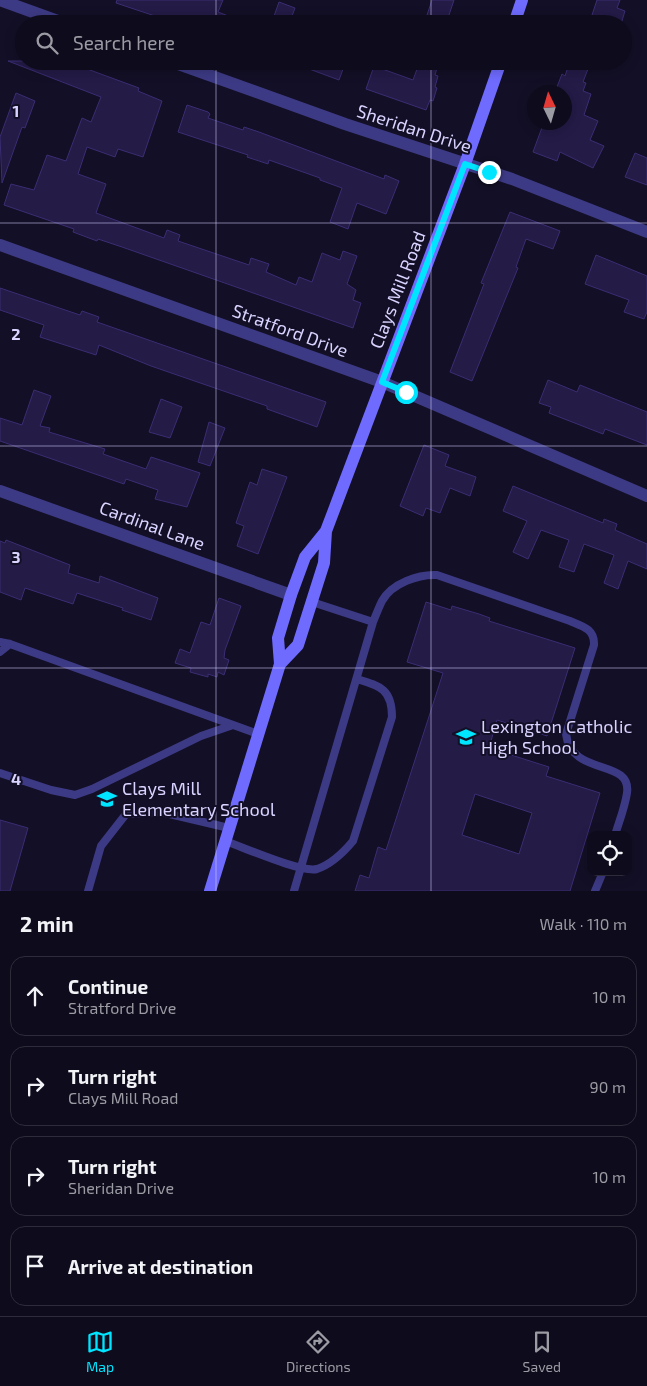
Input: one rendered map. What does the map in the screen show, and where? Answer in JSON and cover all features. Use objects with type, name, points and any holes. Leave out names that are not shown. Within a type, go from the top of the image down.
[{"type":"main road","points":[[517,15],[522,0]]},
{"type":"main road","name":"Clays Mill Road","points":[[280,664],[298,645],[324,564],[326,531],[465,164],[498,70]]},
{"type":"main road","name":"Clays Mill Road","points":[[210,891],[280,664],[278,638],[291,595],[305,557],[326,531]]},
{"type":"street","points":[[0,0],[41,15]]},
{"type":"street","name":"Sheridan Drive","points":[[195,70],[345,124],[512,179],[647,232]]},
{"type":"street","name":"Stratford Drive","points":[[0,246],[382,382],[647,496]]},
{"type":"street","name":"Cardinal Lane","points":[[0,491],[291,595]]},
{"type":"lane","points":[[294,891],[373,622],[383,599],[398,586],[424,574],[437,575],[570,621],[590,631],[594,636],[594,645],[566,734],[568,744],[577,758],[617,773],[624,778],[628,792],[616,831]]},
{"type":"lane","points":[[312,602],[373,622]]},
{"type":"lane","points":[[0,642],[258,734]]},
{"type":"lane","points":[[0,652],[10,644]]},
{"type":"lane","points":[[225,841],[301,868],[315,869],[329,863],[343,853],[353,841],[392,716],[392,704],[387,693],[380,686],[356,679]]},
{"type":"lane","points":[[0,773],[52,790],[75,795],[92,789],[201,736],[233,725]]},
{"type":"lane","points":[[88,891],[101,846],[126,814],[161,812],[229,828]]},
{"type":"lane","points":[[595,891],[601,876]]},
{"type":"building","points":[[117,0],[223,0],[218,12],[226,15],[152,15],[116,3]]},
{"type":"building","points":[[432,0],[454,0],[449,15],[427,15]]},
{"type":"building","points":[[597,0],[620,0],[617,8],[625,11],[624,15],[592,15]]},
{"type":"building","points":[[279,2],[295,8],[292,15],[274,15]]},
{"type":"building","points":[[31,70],[90,70],[139,88],[138,91],[162,101],[143,157],[118,149],[115,157],[87,147],[78,174],[106,184],[96,213],[164,238],[167,230],[180,235],[178,241],[249,265],[251,258],[269,264],[266,272],[296,285],[299,277],[312,282],[322,253],[340,260],[343,251],[357,256],[347,284],[356,290],[353,300],[361,303],[353,328],[122,247],[98,239],[97,241],[73,232],[74,229],[4,205],[11,184],[34,190],[47,155],[66,161],[82,118],[91,122],[101,97]]},
{"type":"building","points":[[312,70],[343,70],[339,80]]},
{"type":"building","points":[[373,70],[385,70],[413,80],[417,70],[436,70],[435,75],[438,76],[435,87],[437,88],[433,101],[430,100],[426,110],[366,89]]},
{"type":"building","points":[[567,70],[588,70],[583,82],[586,83],[583,91],[591,94],[584,115],[598,121],[590,140],[604,146],[593,168],[560,152],[557,161],[533,152],[541,130],[572,130],[572,85],[558,85],[562,74],[565,76]]},
{"type":"building","points":[[16,93],[35,101],[25,128],[22,127],[2,183],[0,137]]},
{"type":"building","points":[[187,105],[208,112],[210,114],[208,118],[243,130],[244,127],[259,132],[384,179],[385,175],[399,181],[386,214],[357,203],[348,229],[330,222],[342,188],[269,160],[268,164],[247,157],[248,155],[178,132]]},
{"type":"building","points":[[635,153],[647,158],[647,185],[625,177]]},
{"type":"building","points":[[510,212],[560,231],[553,249],[526,239],[516,267],[518,268],[472,381],[450,372],[484,284],[481,283]]},
{"type":"building","points":[[596,255],[647,276],[647,312],[644,319],[624,312],[629,300],[585,284]]},
{"type":"building","points":[[0,288],[80,315],[82,311],[99,317],[97,322],[326,402],[317,427],[267,409],[267,406],[151,366],[99,345],[96,355],[40,337],[44,325],[0,310]]},
{"type":"building","points":[[548,380],[577,392],[580,385],[647,412],[647,445],[605,429],[603,434],[549,413],[551,407],[539,403]]},
{"type":"building","points":[[34,390],[51,396],[40,426],[50,428],[49,432],[105,449],[103,454],[146,469],[151,457],[200,473],[187,507],[155,499],[158,490],[126,479],[124,484],[0,441],[0,418],[22,425]]},
{"type":"building","points":[[161,399],[182,407],[170,438],[149,432]]},
{"type":"building","points":[[209,422],[225,428],[210,466],[198,462]]},
{"type":"building","points":[[424,445],[449,455],[445,466],[476,477],[470,496],[450,488],[440,513],[426,508],[423,516],[400,506]]},
{"type":"building","points":[[262,469],[287,477],[258,554],[237,546],[244,526],[236,523],[250,482],[257,485]]},
{"type":"building","points":[[513,486],[603,523],[604,519],[617,524],[615,530],[647,544],[647,569],[628,561],[618,589],[604,583],[614,555],[584,544],[574,572],[559,567],[569,540],[541,530],[528,559],[513,552],[527,521],[503,511]]},
{"type":"building","points":[[6,540],[70,565],[68,573],[99,583],[100,576],[158,598],[151,620],[122,610],[123,608],[77,593],[73,604],[25,588],[21,600],[0,592],[0,541],[5,543]]},
{"type":"building","points":[[219,598],[241,606],[225,650],[224,658],[229,660],[224,675],[218,672],[217,677],[208,674],[208,677],[190,672],[191,668],[175,663],[180,649],[190,653],[201,622],[210,625]]},
{"type":"building","points":[[426,602],[451,610],[452,606],[479,614],[490,618],[489,621],[575,648],[547,736],[497,720],[489,748],[549,767],[546,776],[600,793],[570,891],[355,891],[360,875],[369,878],[378,847],[386,850],[443,673],[407,662]],"holes":[[[475,794],[532,813],[519,854],[462,835]]]},
{"type":"building","points":[[0,820],[28,828],[10,891],[0,891]]},
{"type":"place","name":"Lexington Catholic High School","points":[[466,737]]},
{"type":"place","name":"Clays Mill Elementary School","points":[[107,799]]},
{"type":"route","points":[[406,392],[382,382],[465,164],[489,172]]}]
